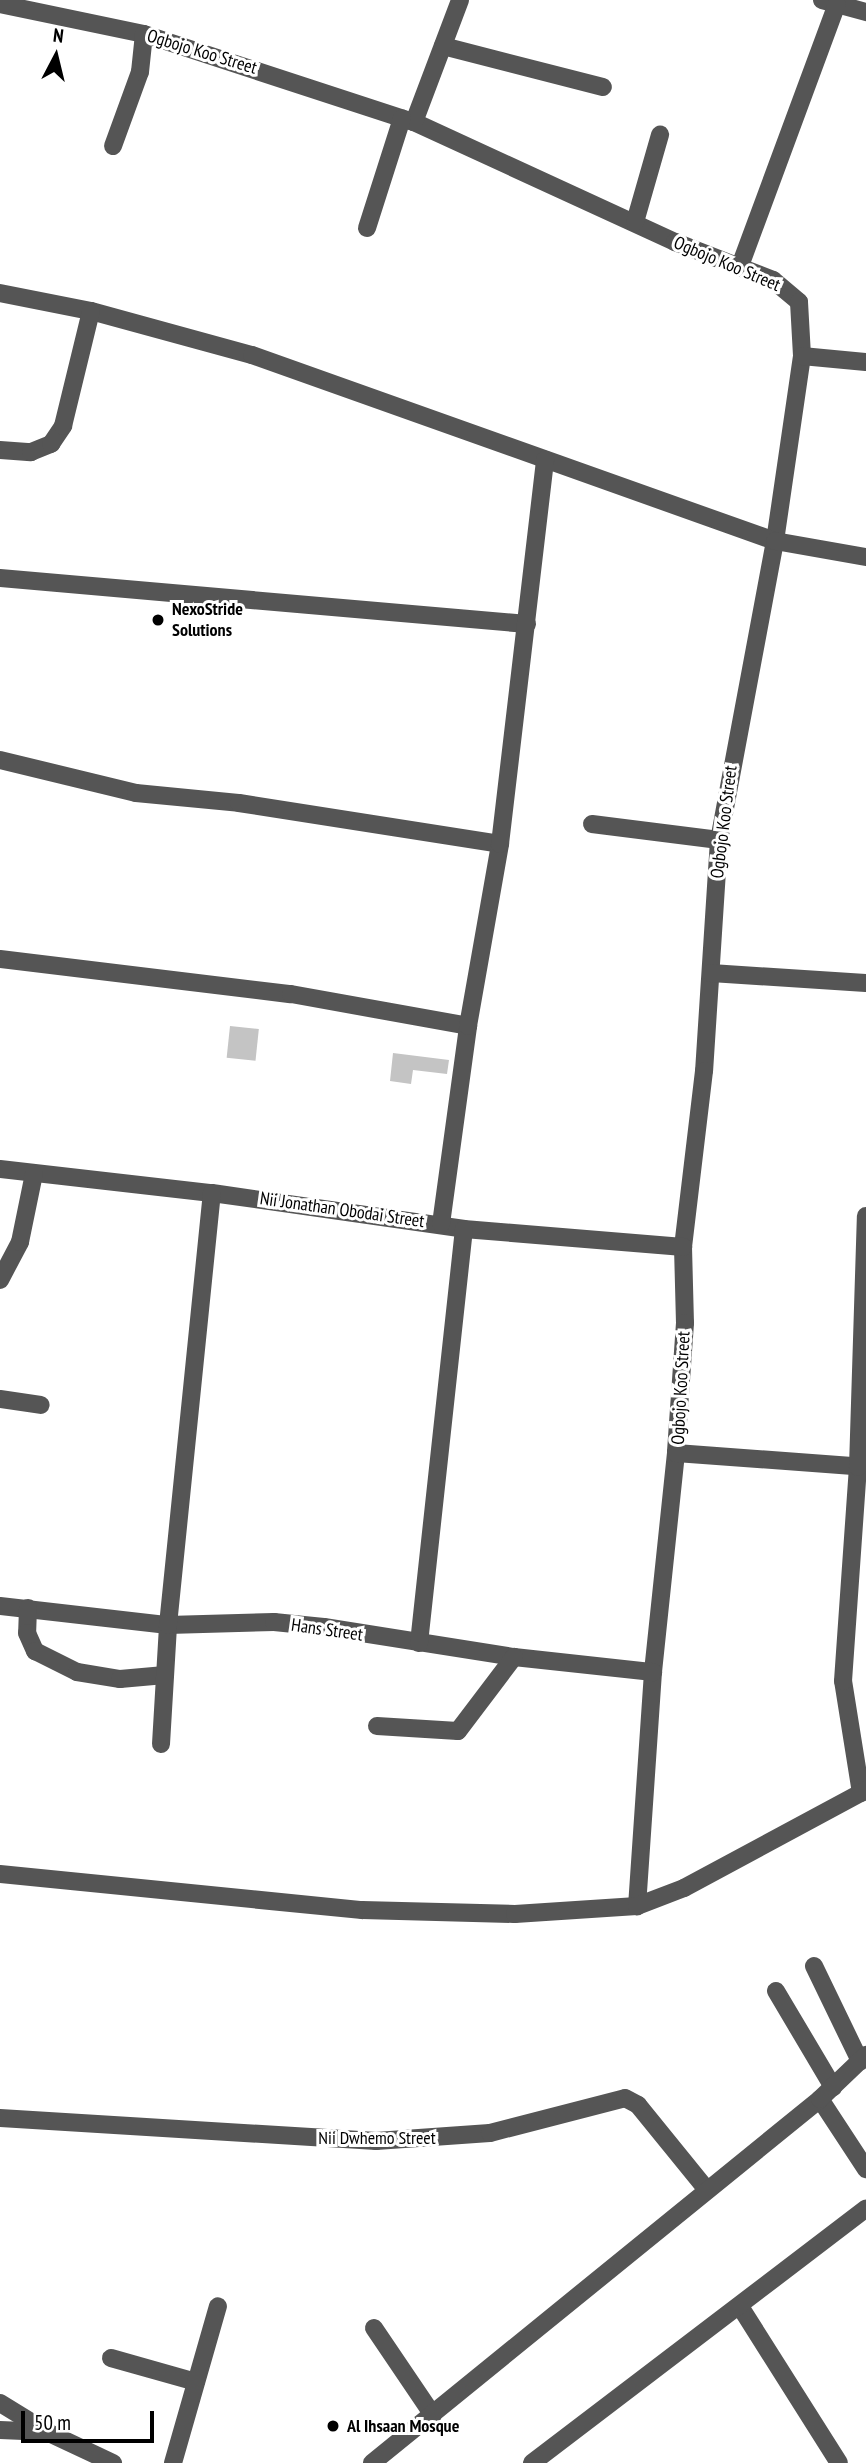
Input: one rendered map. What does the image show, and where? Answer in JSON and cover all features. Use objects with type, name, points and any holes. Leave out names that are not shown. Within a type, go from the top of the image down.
[{"type":"street","points":[[367,228],[408,120],[443,46],[460,0]]},
{"type":"street","points":[[740,266],[830,2],[866,12]]},
{"type":"street","name":"Ogbojo Koo Street","points":[[0,4],[21,5],[144,34],[408,120],[635,222],[773,280],[799,302],[802,356],[775,541],[719,840],[704,1071],[683,1247],[685,1323],[676,1452],[862,1467]]},
{"type":"street","points":[[113,146],[140,72],[144,34]]},
{"type":"street","points":[[443,46],[603,87]]},
{"type":"street","points":[[635,222],[660,135]]},
{"type":"street","points":[[0,293],[91,312],[253,355],[775,541],[866,557]]},
{"type":"street","points":[[0,450],[31,452],[51,444],[63,426],[91,312]]},
{"type":"street","points":[[802,356],[866,362]]},
{"type":"street","points":[[441,1224],[468,1026],[500,844],[545,460]]},
{"type":"street","points":[[0,578],[527,624]]},
{"type":"street","points":[[0,760],[136,793],[239,803],[500,844]]},
{"type":"street","points":[[592,824],[719,840]]},
{"type":"street","points":[[0,959],[291,993],[468,1026]]},
{"type":"street","points":[[710,973],[866,983]]},
{"type":"street","name":"Nii Jonathan Obodai Street","points":[[0,1169],[212,1192],[464,1229],[683,1247]]},
{"type":"street","points":[[0,1280],[20,1242],[34,1174]]},
{"type":"street","points":[[161,1744],[168,1625],[212,1192]]},
{"type":"street","points":[[0,1874],[362,1910],[515,1914],[637,1906],[684,1888],[863,1792],[844,1681],[862,1467],[866,1216]]},
{"type":"street","points":[[419,1643],[464,1229]]},
{"type":"street","points":[[0,1399],[41,1405]]},
{"type":"street","points":[[637,1906],[653,1672],[676,1452]]},
{"type":"street","name":"Hans Street","points":[[0,1606],[168,1625],[274,1622],[514,1657],[653,1672]]},
{"type":"street","points":[[28,1608],[27,1633],[35,1651],[77,1672],[120,1679],[165,1675]]},
{"type":"street","points":[[377,1726],[458,1731],[514,1657]]},
{"type":"street","points":[[372,2463],[826,2093],[863,2058],[814,1966]]},
{"type":"street","points":[[776,1991],[866,2169]]},
{"type":"street","name":"Nii Dwhemo Street","points":[[0,2118],[376,2141],[490,2133],[625,2098],[638,2105],[707,2190]]},
{"type":"street","points":[[533,2463],[741,2308],[866,2209]]},
{"type":"street","points":[[173,2463],[218,2306]]},
{"type":"street","points":[[741,2308],[839,2463]]},
{"type":"street","points":[[374,2329],[433,2415]]},
{"type":"street","points":[[111,2358],[196,2382]]},
{"type":"street","points":[[0,2403],[47,2432],[111,2463]]},
{"type":"street","points":[[0,2430],[47,2432]]},
{"type":"building","points":[[230,1026],[259,1029],[255,1061],[227,1058]]},
{"type":"building","points":[[393,1053],[449,1060],[447,1074],[413,1070],[411,1084],[390,1081]]},
{"type":"place","name":"NexoStride Solutions","points":[[158,620]]},
{"type":"place","name":"Al Ihsaan Mosque","points":[[333,2426]]}]
